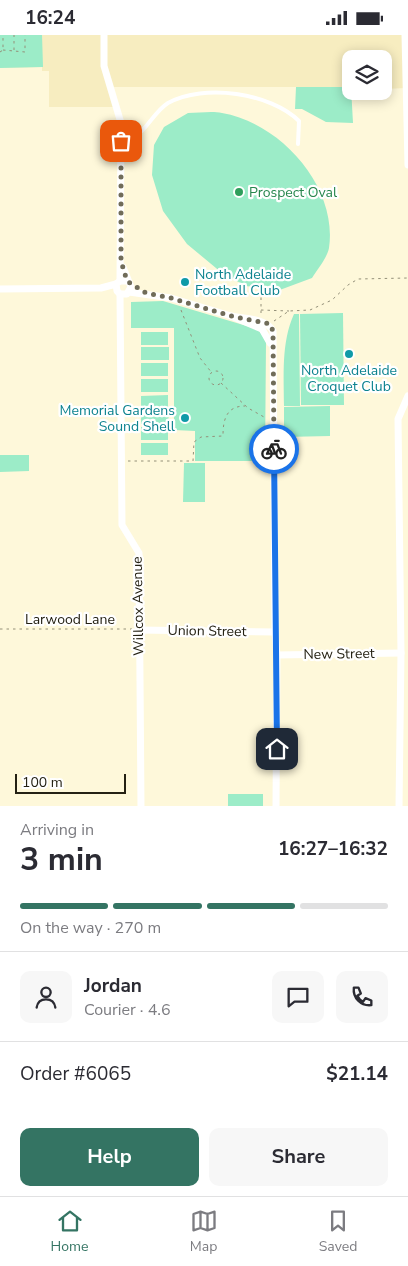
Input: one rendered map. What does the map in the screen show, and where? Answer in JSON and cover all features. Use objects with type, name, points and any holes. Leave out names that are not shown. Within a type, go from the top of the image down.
[{"type":"street","name":"Willcox Avenue","points":[[104,35],[104,66],[121,123],[121,261],[123,288],[122,525],[139,553],[141,806]]},
{"type":"street","points":[[405,35],[408,165]]},
{"type":"street","points":[[0,289],[123,288],[171,298],[231,316],[262,329],[269,337],[272,348]]},
{"type":"street","points":[[231,316],[270,324],[273,331],[275,632],[277,655],[276,806]]},
{"type":"street","points":[[399,806],[404,549],[398,419],[408,396]]},
{"type":"street","name":"Union Street","points":[[140,630],[275,632]]},
{"type":"street","name":"New Street","points":[[277,655],[401,653]]},
{"type":"lane","points":[[121,141],[137,135],[151,117],[168,103],[193,95],[216,93],[268,100],[290,111],[299,121],[298,144]]},
{"type":"path","points":[[0,53],[3,50],[3,35]]},
{"type":"path","points":[[3,50],[25,52],[25,35]]},
{"type":"path","points":[[14,41],[14,52]]},
{"type":"path","points":[[261,310],[310,310],[332,300],[348,285],[358,279],[408,278]]},
{"type":"path","points":[[261,288],[261,321]]},
{"type":"path","points":[[181,309],[200,358],[212,373]]},
{"type":"path","points":[[270,324],[290,311]]},
{"type":"path","points":[[212,373],[220,372],[223,377],[221,383]]},
{"type":"path","points":[[212,373],[209,378],[211,382],[221,383],[245,406],[264,417]]},
{"type":"path","points":[[122,461],[193,461],[194,442],[201,437],[223,436],[223,422],[227,414],[232,409],[245,406]]},
{"type":"path","name":"Larwood Lane","points":[[0,629],[140,630]]},
{"type":"shaded area","points":[[0,35],[408,35],[406,88],[392,89],[392,50],[342,50],[342,87],[111,87],[116,107],[49,107],[49,71],[42,71],[42,67],[0,68]]},
{"type":"green space","points":[[0,35],[42,35],[43,67],[0,68]]},
{"type":"green space","points":[[296,87],[342,87],[342,100],[352,100],[353,123],[326,122],[302,109],[295,109]]},
{"type":"green space","name":"Prospect Oval","points":[[218,112],[244,119],[265,130],[284,144],[301,161],[315,181],[324,203],[329,225],[328,252],[312,278],[277,291],[246,286],[222,273],[187,244],[163,211],[152,175],[154,145],[164,127],[188,113]]},
{"type":"green space","points":[[163,301],[257,329],[262,334],[266,342],[265,461],[195,461],[195,431],[174,430],[174,328],[131,328],[131,302]]},
{"type":"green space","points":[[343,313],[344,405],[301,405],[300,314]]},
{"type":"green space","points":[[294,314],[299,314],[300,406],[284,406],[285,348]]},
{"type":"green space","points":[[141,332],[168,332],[168,345],[141,345]]},
{"type":"green space","points":[[141,347],[169,347],[169,360],[141,360]]},
{"type":"green space","points":[[141,363],[168,363],[168,376],[141,376]]},
{"type":"green space","points":[[141,379],[168,379],[168,392],[141,392]]},
{"type":"green space","points":[[168,395],[168,408],[141,409],[141,396]]},
{"type":"green space","points":[[330,406],[330,436],[284,437],[284,407]]},
{"type":"green space","points":[[141,412],[169,412],[168,424],[141,424]]},
{"type":"green space","points":[[141,427],[168,427],[168,440],[141,440]]},
{"type":"green space","points":[[141,443],[168,443],[168,455],[141,455]]},
{"type":"green space","points":[[0,455],[29,455],[29,471],[0,472]]},
{"type":"green space","points":[[184,463],[205,463],[205,502],[183,502]]},
{"type":"green space","points":[[228,794],[263,794],[263,806],[228,806]]},
{"type":"way so far","points":[[121,141],[121,261],[127,281],[146,293],[171,298],[231,316],[270,324],[273,331],[274,449]]},
{"type":"place","name":"Prospect Oval","points":[[239,192]]},
{"type":"place","name":"North Adelaide Football Club","points":[[185,282]]},
{"type":"place","name":"North Adelaide Croquet Club","points":[[349,354]]},
{"type":"place","name":"Memorial Gardens Sound Shell","points":[[185,418]]},
{"type":"route","points":[[274,449],[277,749]]}]
